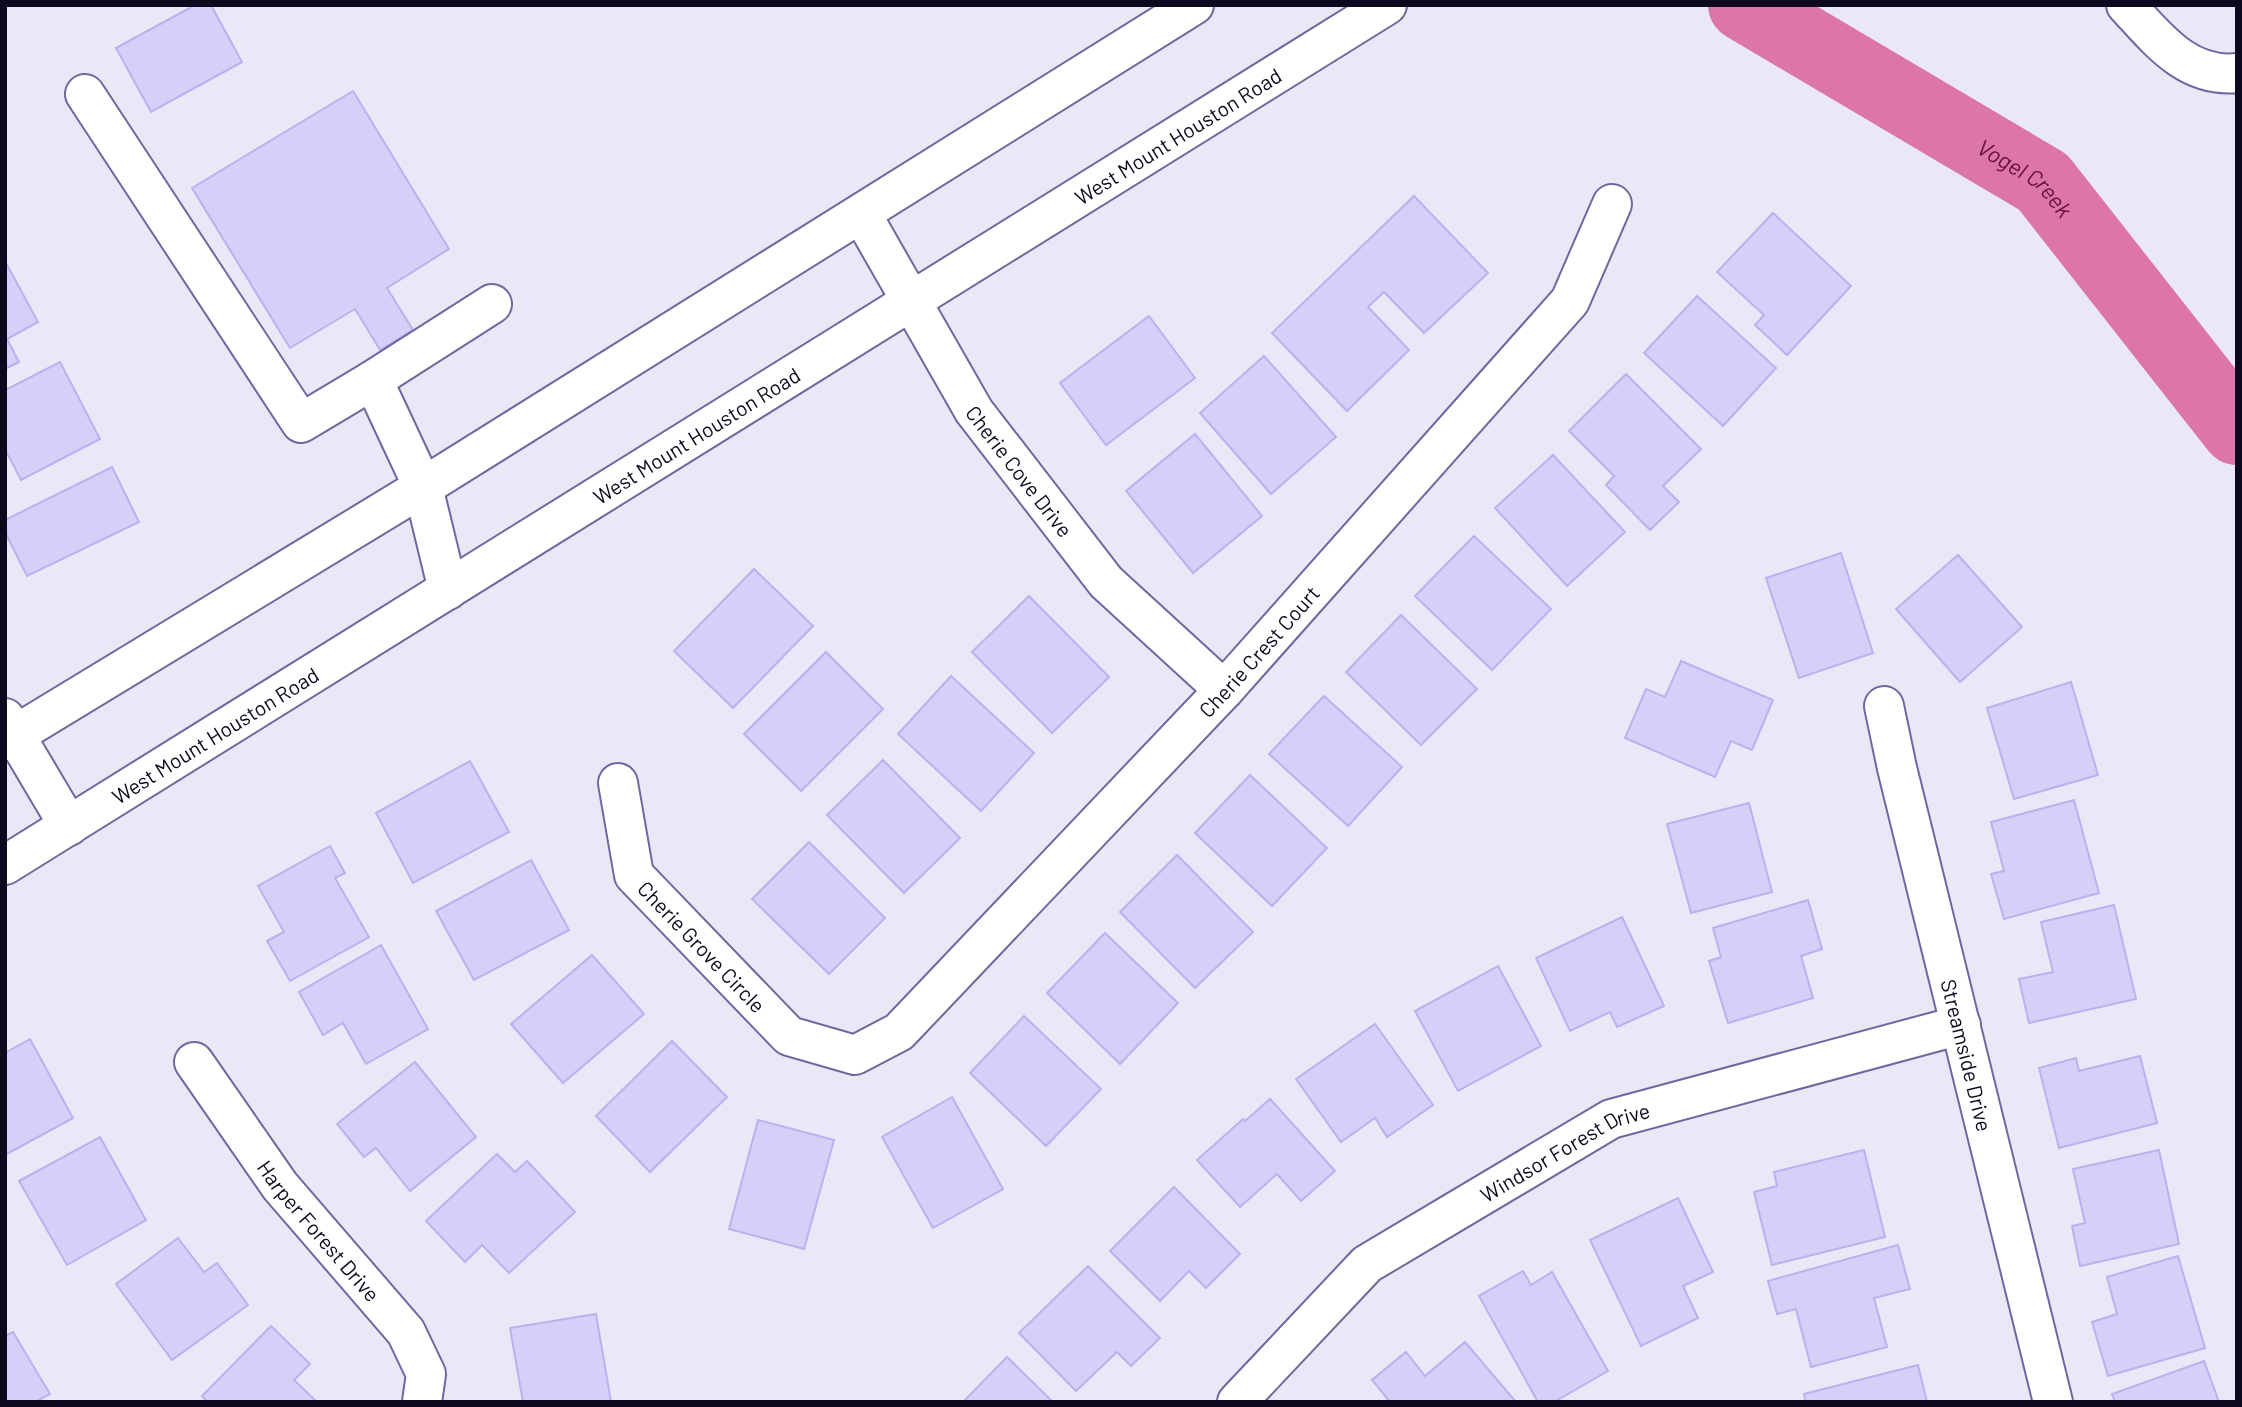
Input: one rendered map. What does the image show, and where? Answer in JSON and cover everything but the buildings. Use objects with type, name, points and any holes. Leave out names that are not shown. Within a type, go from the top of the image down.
[{"type":"street","points":[[69,826],[8,731],[423,487],[1194,5]]},
{"type":"street","name":"West Mount Houston Road","points":[[5,865],[1387,5]]},
{"type":"street","points":[[2126,5],[2173,54],[2196,67],[2215,73],[2237,73]]},
{"type":"street","points":[[85,94],[301,424],[492,304]]},
{"type":"street","name":"Cherie Crest Court","points":[[855,1055],[899,1032],[1224,690],[1570,302],[1612,204]]},
{"type":"street","name":"Cherie Cove Drive","points":[[862,215],[974,411],[1106,582],[1224,690]]},
{"type":"street","points":[[373,380],[423,487],[448,590]]},
{"type":"street","name":"Streamside Drive","points":[[1884,706],[2053,1402]]},
{"type":"street","name":"Cherie Grove Circle","points":[[618,783],[634,875],[789,1036],[855,1055]]},
{"type":"street","name":"Windsor Forest Drive","points":[[1237,1402],[1367,1264],[1611,1119],[1961,1025]]},
{"type":"street","name":"Harper Forest Drive","points":[[194,1062],[280,1186],[406,1332],[426,1374],[422,1402]]},
{"type":"waterway","name":"Vogel Creek","points":[[1744,5],[2043,182],[2237,429]]}]
